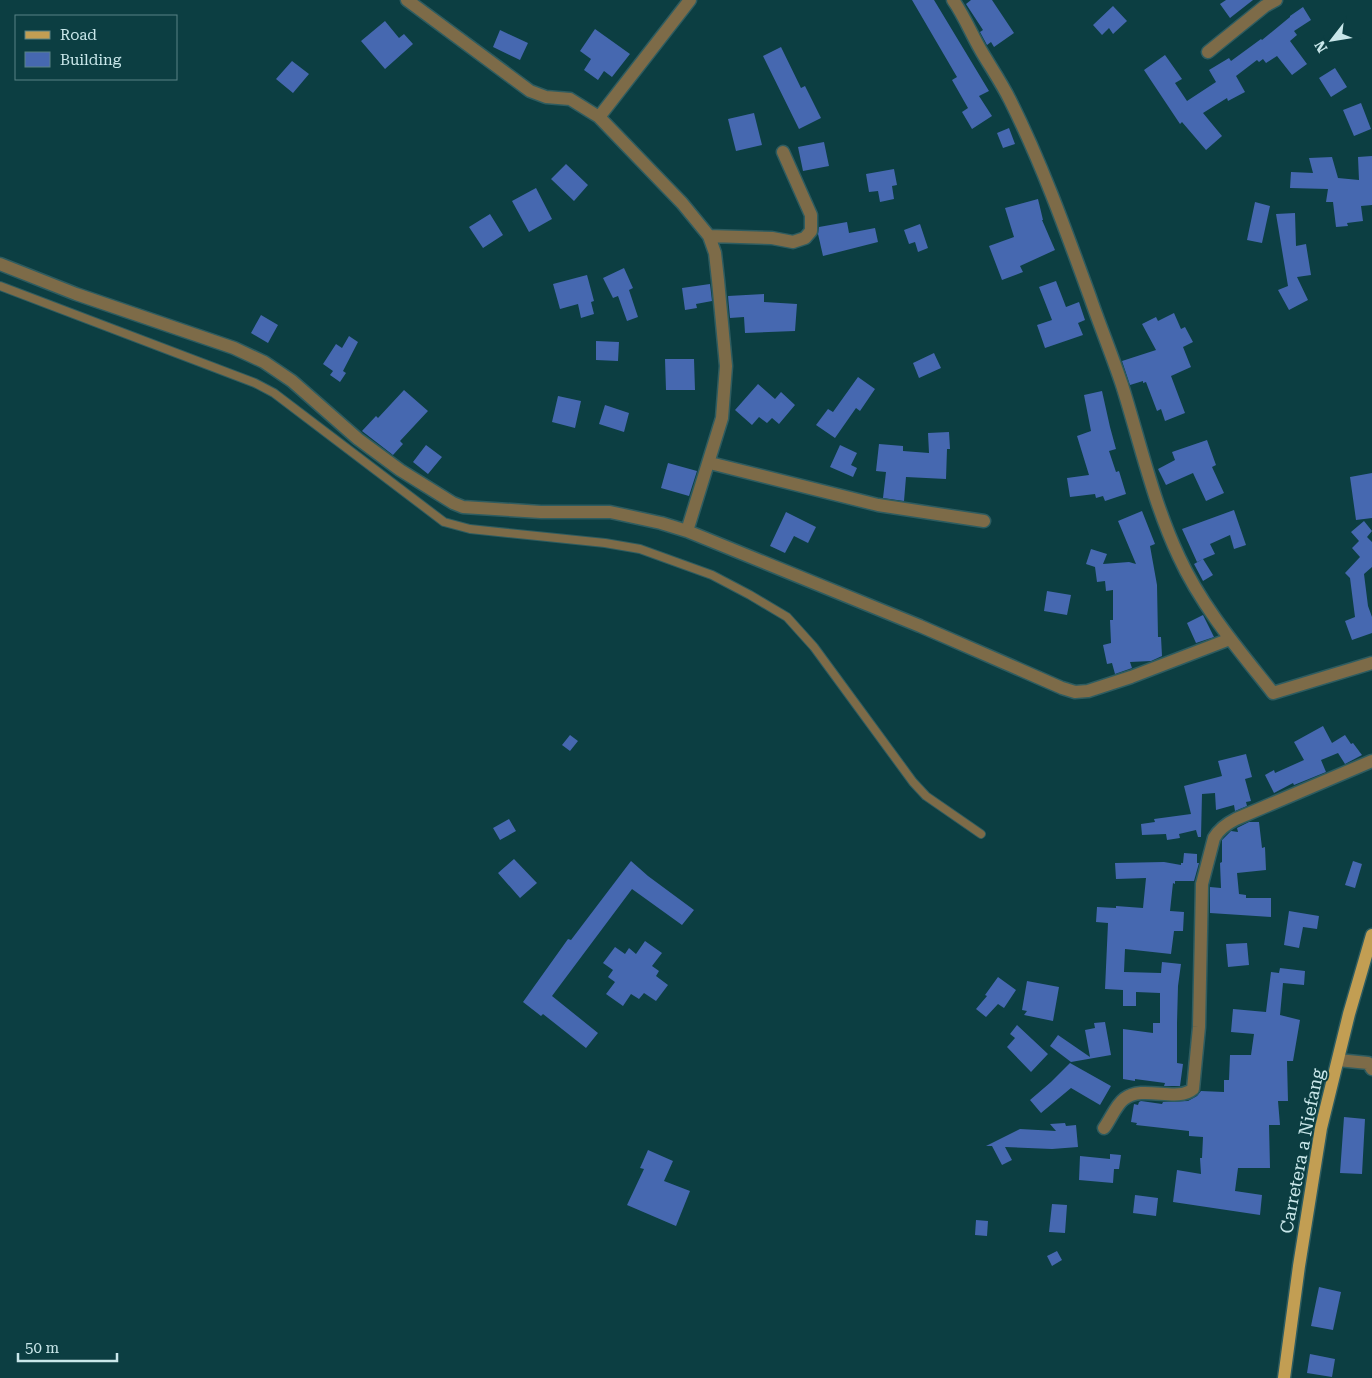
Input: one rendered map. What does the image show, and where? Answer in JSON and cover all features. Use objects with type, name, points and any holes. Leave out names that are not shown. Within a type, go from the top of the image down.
[{"type":"main road","name":"Carretera a Niefang","points":[[1284,1378],[1299,1266],[1321,1128],[1372,935]]},
{"type":"street","points":[[599,117],[690,0]]},
{"type":"street","points":[[953,0],[962,12],[981,51],[1010,99],[1051,194],[1122,384],[1160,512],[1179,558],[1203,600],[1230,639],[1273,693],[1372,663]]},
{"type":"street","points":[[1208,52],[1276,0]]},
{"type":"street","points":[[412,1],[510,78],[530,91],[546,97],[570,100],[599,117],[669,189],[709,236],[715,253],[726,366],[722,418],[710,463],[687,531]]},
{"type":"street","points":[[709,236],[772,238],[793,242],[805,238],[811,230],[811,215],[783,152]]},
{"type":"street","points":[[0,264],[76,294],[234,348],[264,362],[292,381],[358,439],[400,470],[453,503],[463,507],[541,512],[610,512],[661,523],[687,531],[920,626],[1075,692],[1088,692],[1230,639]]},
{"type":"street","points":[[710,463],[878,505],[984,522]]},
{"type":"street","points":[[1104,1128],[1123,1099],[1134,1094],[1186,1094],[1193,1090],[1199,1027],[1202,884],[1217,832],[1236,819],[1372,761]]},
{"type":"street","points":[[1338,1060],[1368,1064],[1372,1069]]},
{"type":"lane","points":[[0,286],[255,383],[274,394],[444,522],[470,529],[605,543],[640,550],[712,575],[750,594],[787,617],[814,647],[913,782],[926,796],[981,834]]},
{"type":"building","points":[[912,0],[934,0],[989,91],[979,96],[992,116],[972,129],[962,112],[968,108],[952,80],[957,77]]},
{"type":"building","points":[[971,0],[992,0],[1014,33],[994,47],[991,42],[987,45],[980,32],[983,30],[966,4]]},
{"type":"building","points":[[1226,0],[1253,0],[1230,18],[1220,4]]},
{"type":"building","points":[[1113,6],[1127,21],[1113,34],[1109,28],[1102,35],[1093,25]]},
{"type":"building","points":[[1303,7],[1311,20],[1294,31],[1297,35],[1290,41],[1307,64],[1292,75],[1277,56],[1266,63],[1263,59],[1259,62],[1257,60],[1236,76],[1245,92],[1228,101],[1227,98],[1203,113],[1222,136],[1206,150],[1182,122],[1180,124],[1144,70],[1165,55],[1182,79],[1175,83],[1187,101],[1216,82],[1209,70],[1229,58],[1231,61],[1262,40]]},
{"type":"building","points":[[385,21],[399,38],[404,34],[413,44],[385,69],[361,41]]},
{"type":"building","points":[[595,29],[630,54],[612,77],[604,71],[598,80],[584,70],[591,59],[580,51]]},
{"type":"building","points":[[500,30],[528,43],[520,60],[493,47]]},
{"type":"building","points":[[781,47],[801,88],[805,86],[821,118],[799,129],[763,56]]},
{"type":"building","points":[[292,61],[309,74],[293,93],[276,79]]},
{"type":"building","points":[[1335,68],[1347,87],[1331,97],[1319,78]]},
{"type":"building","points":[[1361,103],[1371,129],[1354,136],[1343,110]]},
{"type":"building","points":[[754,113],[762,145],[736,151],[728,119]]},
{"type":"building","points":[[1009,128],[1015,144],[1003,148],[997,133]]},
{"type":"building","points":[[824,142],[829,166],[803,171],[798,147]]},
{"type":"building","points":[[1372,156],[1372,205],[1361,206],[1363,221],[1347,223],[1348,226],[1336,227],[1333,202],[1326,202],[1328,189],[1290,188],[1291,172],[1313,173],[1309,158],[1332,157],[1338,178],[1359,180],[1358,157]]},
{"type":"building","points":[[566,164],[588,185],[574,201],[551,179]]},
{"type":"building","points":[[894,169],[897,185],[892,186],[894,199],[880,202],[878,191],[869,192],[866,174]]},
{"type":"building","points":[[536,188],[552,219],[529,232],[512,201]]},
{"type":"building","points":[[1038,199],[1042,220],[1055,250],[1020,266],[1023,272],[1002,280],[989,246],[1014,237],[1005,208]]},
{"type":"building","points":[[1255,202],[1270,206],[1262,243],[1247,240]]},
{"type":"building","points":[[1295,213],[1296,246],[1306,244],[1311,275],[1297,277],[1308,300],[1289,310],[1278,290],[1288,286],[1276,214]]},
{"type":"building","points":[[490,214],[503,235],[483,248],[469,227]]},
{"type":"building","points":[[847,222],[849,233],[875,228],[878,242],[823,256],[818,234],[819,227]]},
{"type":"building","points":[[920,224],[928,248],[918,252],[915,242],[909,244],[904,230]]},
{"type":"building","points":[[624,268],[633,288],[629,290],[638,317],[627,321],[618,296],[613,298],[603,278]]},
{"type":"building","points":[[587,275],[594,301],[591,302],[594,314],[581,318],[578,304],[560,309],[553,284]]},
{"type":"building","points":[[1056,281],[1066,307],[1079,302],[1085,320],[1078,323],[1083,335],[1045,348],[1037,325],[1052,320],[1039,287]]},
{"type":"building","points":[[710,284],[712,301],[696,304],[697,308],[685,310],[682,288]]},
{"type":"building","points":[[764,294],[764,302],[797,304],[795,331],[745,333],[744,317],[730,318],[728,296]]},
{"type":"building","points":[[1174,313],[1181,329],[1185,327],[1193,342],[1183,347],[1191,367],[1171,376],[1185,413],[1165,421],[1161,409],[1157,411],[1146,382],[1143,383],[1143,381],[1130,385],[1122,361],[1156,350],[1142,324],[1156,317],[1158,321]]},
{"type":"building","points":[[261,315],[278,325],[268,343],[251,333]]},
{"type":"building","points":[[349,336],[358,342],[343,371],[346,373],[340,382],[330,375],[333,371],[323,364],[336,344],[342,348]]},
{"type":"building","points":[[596,341],[619,342],[618,361],[596,360]]},
{"type":"building","points":[[934,353],[941,368],[919,378],[913,363]]},
{"type":"building","points":[[665,359],[694,359],[695,390],[666,390]]},
{"type":"building","points":[[858,377],[875,389],[860,411],[856,408],[835,438],[816,425],[828,409],[833,412]]},
{"type":"building","points":[[758,384],[775,399],[781,392],[795,405],[779,424],[772,418],[767,423],[759,417],[752,425],[735,410]]},
{"type":"building","points":[[404,390],[428,411],[400,441],[403,444],[393,455],[362,431],[376,416],[378,418]]},
{"type":"building","points":[[1102,391],[1116,449],[1109,451],[1116,472],[1119,471],[1126,494],[1105,501],[1103,496],[1096,498],[1095,494],[1070,497],[1067,478],[1089,475],[1077,436],[1091,431],[1084,395]]},
{"type":"building","points":[[558,396],[581,401],[575,428],[552,422]]},
{"type":"building","points":[[605,405],[629,413],[624,432],[599,424]]},
{"type":"building","points":[[949,432],[950,449],[947,449],[946,479],[906,477],[904,501],[883,498],[886,472],[876,471],[879,444],[903,446],[903,451],[929,453],[928,433]]},
{"type":"building","points":[[1207,440],[1216,465],[1212,467],[1224,493],[1206,501],[1193,473],[1166,485],[1158,469],[1175,460],[1172,452]]},
{"type":"building","points":[[426,445],[442,457],[428,474],[413,462]]},
{"type":"building","points":[[840,445],[857,453],[851,465],[857,468],[853,477],[830,467]]},
{"type":"building","points":[[668,463],[697,471],[689,496],[661,488]]},
{"type":"building","points":[[1372,473],[1372,518],[1356,520],[1350,477]]},
{"type":"building","points":[[1234,510],[1246,545],[1234,549],[1230,535],[1210,544],[1215,554],[1197,562],[1182,529]]},
{"type":"building","points":[[1142,511],[1155,544],[1150,546],[1157,585],[1158,637],[1161,637],[1162,656],[1151,661],[1130,662],[1132,668],[1115,674],[1112,663],[1107,664],[1103,645],[1111,643],[1110,620],[1113,620],[1113,590],[1106,591],[1105,581],[1097,582],[1095,567],[1086,564],[1091,549],[1107,554],[1103,564],[1129,562],[1136,564],[1118,521]]},
{"type":"building","points":[[786,512],[816,527],[808,543],[794,536],[785,553],[770,546]]},
{"type":"building","points":[[1364,521],[1372,531],[1367,537],[1372,542],[1372,567],[1364,574],[1368,606],[1372,617],[1372,633],[1352,640],[1345,621],[1355,617],[1350,578],[1345,573],[1360,557],[1352,548],[1359,541],[1351,532]]},
{"type":"building","points":[[1203,559],[1213,575],[1203,581],[1194,564]]},
{"type":"building","points":[[1047,591],[1071,595],[1067,615],[1044,611]]},
{"type":"building","points":[[1203,615],[1214,637],[1196,643],[1187,623]]},
{"type":"building","points":[[1323,726],[1332,743],[1345,735],[1362,755],[1345,764],[1338,753],[1321,760],[1326,772],[1294,785],[1293,783],[1274,793],[1265,775],[1274,770],[1275,773],[1304,760],[1294,742]]},
{"type":"building","points":[[570,735],[578,741],[570,751],[562,745]]},
{"type":"building","points":[[1246,754],[1252,777],[1245,779],[1251,801],[1246,802],[1247,806],[1235,811],[1234,805],[1216,810],[1215,793],[1202,794],[1201,837],[1198,837],[1196,830],[1179,834],[1180,838],[1167,840],[1166,834],[1142,835],[1141,824],[1155,822],[1154,819],[1191,814],[1184,786],[1222,776],[1218,761]]},
{"type":"building","points":[[509,819],[516,831],[500,840],[493,828]]},
{"type":"building","points":[[1249,822],[1259,822],[1262,848],[1265,847],[1266,870],[1237,873],[1239,894],[1246,895],[1246,898],[1271,898],[1271,917],[1210,913],[1210,887],[1221,888],[1220,863],[1222,862],[1222,840],[1231,831],[1238,832],[1237,828]]},
{"type":"building","points":[[1184,853],[1197,854],[1197,863],[1199,863],[1194,881],[1175,881],[1175,884],[1173,883],[1170,911],[1184,912],[1183,931],[1174,931],[1171,954],[1125,949],[1124,972],[1161,973],[1162,962],[1181,964],[1178,986],[1177,1023],[1177,1063],[1183,1064],[1180,1086],[1164,1086],[1165,1083],[1123,1079],[1123,1029],[1153,1033],[1153,1023],[1160,1023],[1160,993],[1136,992],[1136,1006],[1123,1006],[1123,990],[1105,989],[1108,923],[1096,922],[1097,907],[1143,908],[1146,878],[1116,879],[1115,863],[1164,862],[1181,865]]},
{"type":"building","points":[[514,859],[537,883],[520,898],[498,873]]},
{"type":"building","points":[[631,861],[694,910],[682,925],[632,889],[552,996],[598,1033],[586,1048],[543,1014],[541,1016],[523,1002],[568,939],[571,940]]},
{"type":"building","points":[[1353,861],[1362,864],[1355,888],[1345,885]]},
{"type":"building","points":[[1289,911],[1319,916],[1317,929],[1303,927],[1299,948],[1284,945]]},
{"type":"building","points":[[645,941],[662,953],[652,966],[659,971],[656,976],[668,985],[656,1001],[644,993],[639,999],[631,994],[623,1006],[606,994],[615,982],[608,977],[613,970],[603,963],[615,947],[625,954],[629,948],[636,954]]},
{"type":"building","points":[[1247,943],[1249,965],[1228,967],[1226,944]]},
{"type":"building","points":[[1280,968],[1305,971],[1304,985],[1283,983],[1280,1015],[1300,1020],[1293,1061],[1287,1061],[1288,1101],[1278,1101],[1280,1125],[1269,1125],[1270,1168],[1238,1168],[1235,1191],[1262,1195],[1260,1215],[1173,1202],[1177,1170],[1201,1174],[1200,1158],[1202,1158],[1203,1137],[1189,1136],[1189,1131],[1136,1125],[1137,1123],[1131,1122],[1134,1104],[1138,1105],[1141,1101],[1162,1104],[1163,1102],[1188,1101],[1197,1096],[1201,1091],[1224,1092],[1224,1080],[1229,1080],[1230,1055],[1251,1055],[1254,1034],[1231,1032],[1233,1009],[1266,1012],[1271,972],[1279,973]]},
{"type":"building","points":[[998,977],[1016,990],[1004,1008],[998,1004],[986,1017],[976,1009],[987,996],[985,995]]},
{"type":"building","points":[[1027,981],[1059,987],[1053,1021],[1024,1015],[1027,1011],[1022,1010]]},
{"type":"building","points":[[1105,1022],[1111,1055],[1071,1062],[1050,1046],[1058,1035],[1090,1057],[1085,1030],[1095,1028],[1094,1023]]},
{"type":"building","points":[[1017,1025],[1048,1054],[1031,1072],[1007,1047],[1015,1038],[1010,1034]]},
{"type":"building","points":[[1070,1063],[1111,1086],[1100,1105],[1071,1088],[1041,1113],[1030,1100]]},
{"type":"building","points":[[1344,1117],[1365,1119],[1362,1174],[1340,1173]]},
{"type":"building","points":[[1065,1123],[1066,1126],[1076,1125],[1078,1147],[1052,1149],[1005,1147],[1012,1160],[1002,1165],[992,1146],[986,1146],[1020,1129],[1056,1131],[1050,1124]]},
{"type":"building","points":[[648,1150],[673,1161],[664,1181],[690,1191],[676,1226],[627,1205],[644,1169],[640,1168]]},
{"type":"building","points":[[1110,1154],[1121,1155],[1119,1169],[1114,1169],[1113,1183],[1079,1180],[1080,1156],[1110,1159]]},
{"type":"building","points":[[1135,1195],[1158,1198],[1156,1216],[1133,1213]]},
{"type":"building","points":[[1052,1204],[1067,1205],[1065,1233],[1049,1232]]},
{"type":"building","points":[[976,1220],[988,1221],[987,1236],[975,1235]]},
{"type":"building","points":[[1057,1251],[1062,1260],[1052,1266],[1047,1256]]},
{"type":"building","points":[[1319,1287],[1341,1292],[1333,1330],[1311,1326]]},
{"type":"building","points":[[1310,1354],[1335,1359],[1332,1377],[1307,1373]]}]
